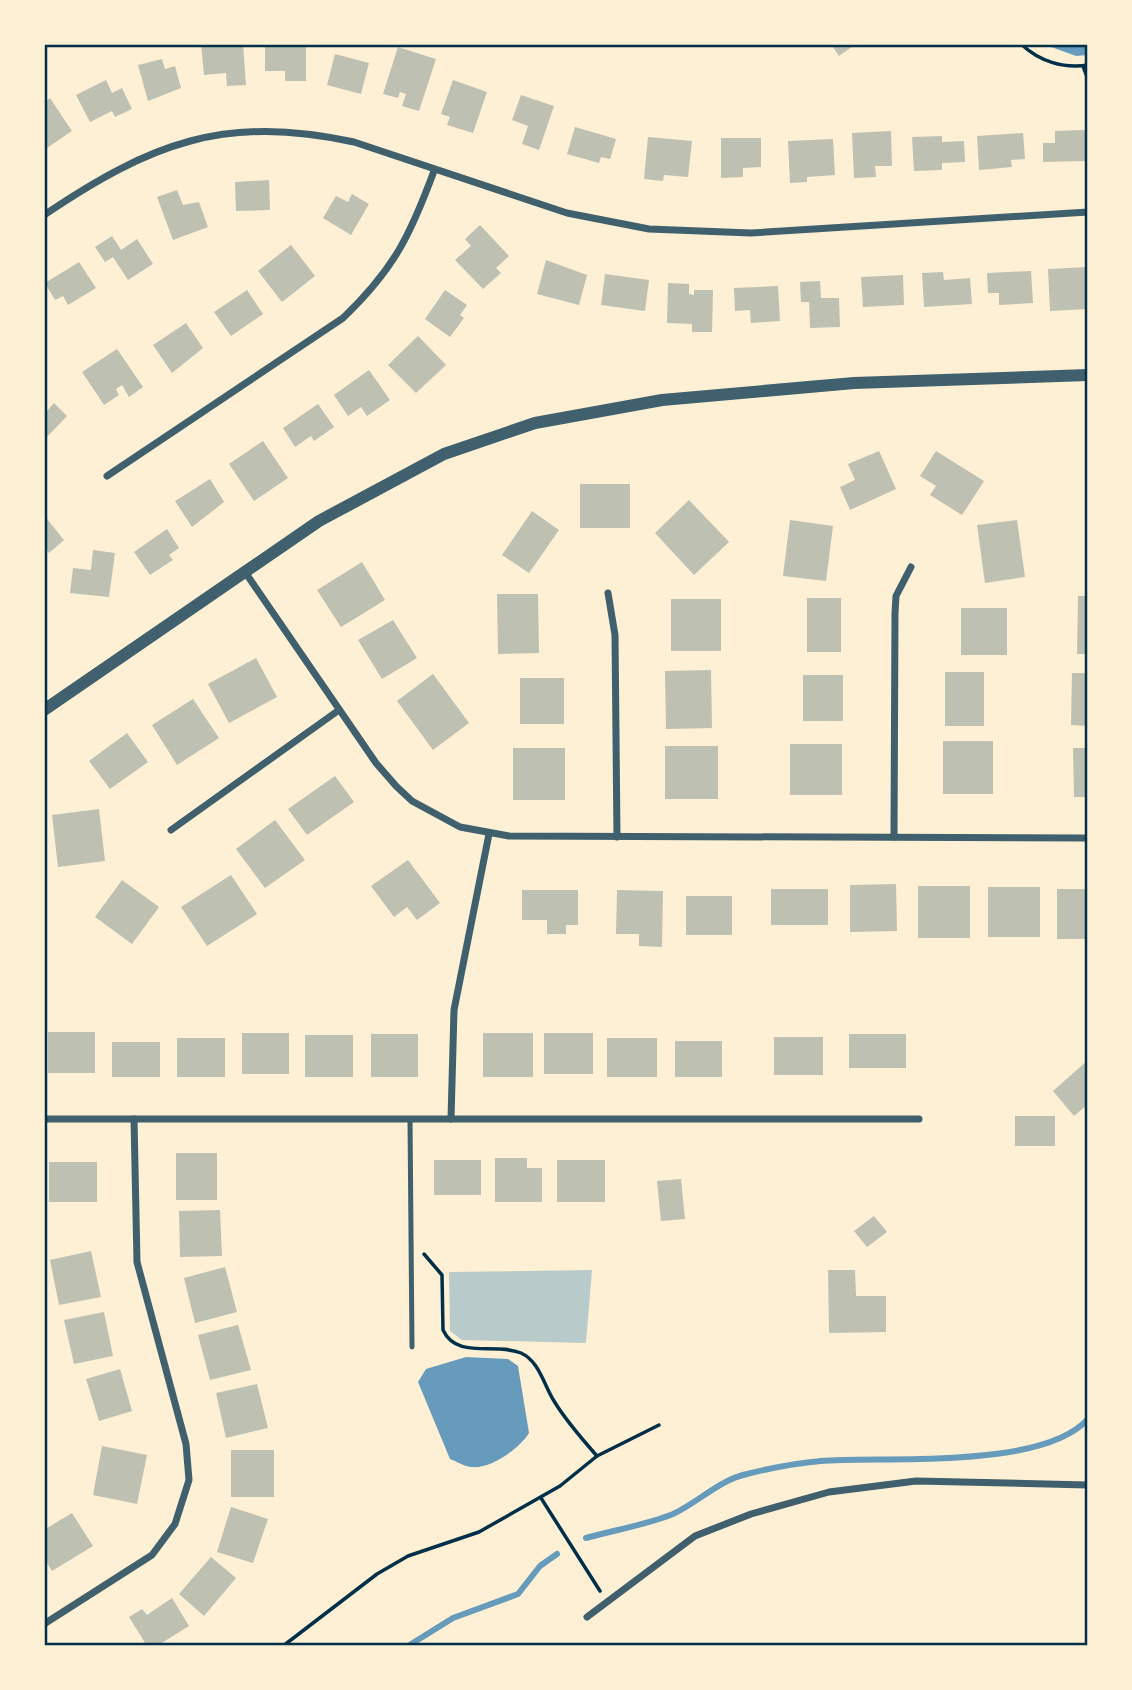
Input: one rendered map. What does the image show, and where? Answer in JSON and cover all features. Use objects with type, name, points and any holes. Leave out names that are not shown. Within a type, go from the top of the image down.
[{"type":"street","points":[[44,215],[130,162],[169,146],[257,130],[318,134],[354,142],[434,171],[568,213],[649,229],[751,233],[1088,212]]},
{"type":"street","points":[[107,476],[343,318],[370,292],[396,258],[413,229],[434,171]]},
{"type":"street","points":[[44,710],[319,521],[444,454],[535,423],[662,400],[854,383],[1088,375]]},
{"type":"street","points":[[894,837],[895,613],[897,596],[911,567]]},
{"type":"street","points":[[245,572],[376,763],[412,800],[460,827],[489,834],[617,837],[1088,838]]},
{"type":"street","points":[[608,593],[615,635],[617,837]]},
{"type":"street","points":[[171,830],[339,710]]},
{"type":"street","points":[[451,1119],[454,1010],[489,834]]},
{"type":"street","points":[[44,1119],[919,1119]]},
{"type":"street","points":[[44,1625],[152,1555],[175,1524],[189,1480],[186,1444],[137,1262],[134,1119]]},
{"type":"street","points":[[587,1617],[695,1536],[751,1514],[829,1492],[916,1481],[1088,1485]]},
{"type":"lane","points":[[410,1119],[412,1348]]},
{"type":"path","points":[[1021,44],[1047,62],[1086,66],[1088,80]]},
{"type":"path","points":[[422,1249],[442,1275],[443,1330],[447,1338],[465,1348],[510,1350],[532,1361],[554,1401],[597,1456]]},
{"type":"path","points":[[283,1646],[377,1574],[408,1556],[479,1532],[541,1498],[597,1456],[659,1425]]},
{"type":"path","points":[[541,1498],[607,1601]]},
{"type":"shaded area","points":[[592,1270],[586,1343],[462,1340],[450,1331],[449,1272]]},
{"type":"water","points":[[1043,44],[1088,44],[1088,55],[1076,56]]},
{"type":"water","points":[[466,1357],[508,1359],[518,1366],[529,1433],[504,1456],[480,1467],[466,1466],[450,1459],[418,1382],[426,1369]]},
{"type":"building","points":[[201,44],[243,44],[246,85],[227,86],[226,73],[204,75]]},
{"type":"building","points":[[753,44],[796,44],[796,46],[753,47]]},
{"type":"building","points":[[831,44],[856,44],[839,56]]},
{"type":"building","points":[[265,45],[306,45],[306,81],[285,81],[285,71],[265,71]]},
{"type":"building","points":[[398,47],[436,59],[419,111],[402,106],[406,94],[400,92],[398,98],[383,94]]},
{"type":"building","points":[[335,54],[369,63],[361,94],[327,85]]},
{"type":"building","points":[[162,59],[165,69],[175,66],[181,88],[148,101],[138,65]]},
{"type":"building","points":[[106,80],[112,93],[122,88],[132,109],[115,117],[112,111],[90,122],[76,95]]},
{"type":"building","points":[[453,80],[487,92],[473,133],[447,125],[450,117],[441,114]]},
{"type":"building","points":[[521,95],[554,106],[539,150],[522,144],[528,126],[512,120]]},
{"type":"building","points":[[50,98],[72,131],[44,150],[44,103]]},
{"type":"building","points":[[575,127],[616,139],[610,159],[601,157],[599,163],[567,154]]},
{"type":"building","points":[[1085,130],[1085,161],[1043,162],[1043,143],[1055,143],[1055,131]]},
{"type":"building","points":[[891,131],[892,166],[875,166],[876,177],[854,178],[852,133]]},
{"type":"building","points":[[1023,133],[1025,159],[1011,160],[1012,167],[979,170],[977,136]]},
{"type":"building","points":[[942,136],[942,142],[964,141],[965,162],[942,163],[942,170],[914,171],[912,137]]},
{"type":"building","points":[[648,137],[692,141],[688,177],[664,175],[663,181],[644,179]]},
{"type":"building","points":[[721,138],[761,138],[761,167],[743,168],[743,177],[721,178]]},
{"type":"building","points":[[833,139],[835,175],[807,177],[807,182],[790,183],[788,141]]},
{"type":"building","points":[[269,180],[270,210],[236,211],[235,182]]},
{"type":"building","points":[[177,190],[183,205],[199,202],[208,227],[173,240],[157,197]]},
{"type":"building","points":[[352,194],[369,204],[351,235],[323,218],[336,196],[348,202]]},
{"type":"building","points":[[480,225],[509,256],[496,268],[501,273],[483,289],[455,260],[471,246],[465,239]]},
{"type":"building","points":[[112,236],[121,250],[137,239],[153,264],[128,280],[113,257],[105,262],[95,247]]},
{"type":"building","points":[[291,245],[315,276],[282,302],[258,271]]},
{"type":"building","points":[[546,260],[587,275],[579,305],[537,294]]},
{"type":"building","points":[[79,262],[96,288],[68,305],[63,296],[55,300],[45,283]]},
{"type":"building","points":[[1088,267],[1088,309],[1050,311],[1048,269]]},
{"type":"building","points":[[1031,271],[1033,303],[999,305],[999,293],[988,293],[987,273]]},
{"type":"building","points":[[943,272],[944,280],[970,278],[972,304],[924,307],[922,273]]},
{"type":"building","points":[[605,274],[649,280],[645,311],[601,305]]},
{"type":"building","points":[[903,275],[904,305],[863,307],[861,277]]},
{"type":"building","points":[[820,281],[821,298],[839,298],[840,327],[810,328],[809,302],[801,302],[800,282]]},
{"type":"building","points":[[668,283],[689,284],[689,294],[694,295],[694,290],[713,290],[712,332],[692,332],[692,324],[667,323]]},
{"type":"building","points":[[778,286],[780,321],[751,323],[750,310],[735,311],[734,288]]},
{"type":"building","points":[[247,290],[263,314],[231,336],[214,312]]},
{"type":"building","points":[[445,290],[467,305],[460,315],[464,318],[450,337],[425,319]]},
{"type":"building","points":[[186,323],[203,348],[172,373],[153,345]]},
{"type":"building","points":[[418,336],[446,365],[416,393],[388,365]]},
{"type":"building","points":[[117,349],[143,387],[129,397],[122,385],[116,389],[119,395],[104,405],[82,372]]},
{"type":"building","points":[[369,370],[390,400],[367,416],[361,407],[348,416],[334,395]]},
{"type":"building","points":[[54,403],[67,416],[44,440],[44,408],[47,411]]},
{"type":"building","points":[[318,404],[334,427],[314,441],[311,436],[295,447],[283,428]]},
{"type":"building","points":[[263,441],[288,478],[254,501],[229,464]]},
{"type":"building","points":[[879,451],[896,489],[850,510],[840,487],[855,480],[848,464]]},
{"type":"building","points":[[936,451],[984,481],[962,515],[930,495],[936,486],[920,476]]},
{"type":"building","points":[[210,479],[224,502],[192,527],[175,501]]},
{"type":"building","points":[[580,484],[630,484],[630,528],[580,528]]},
{"type":"building","points":[[689,500],[729,542],[694,575],[655,533]]},
{"type":"building","points":[[532,511],[559,530],[529,573],[502,555]]},
{"type":"building","points":[[44,515],[64,540],[49,553],[44,547]]},
{"type":"building","points":[[790,520],[833,526],[826,581],[783,576]]},
{"type":"building","points":[[1017,520],[1025,577],[985,583],[977,525]]},
{"type":"building","points":[[167,529],[179,548],[169,555],[173,560],[150,575],[134,552]]},
{"type":"building","points":[[93,550],[115,553],[109,597],[70,593],[73,568],[91,570]]},
{"type":"building","points":[[362,562],[385,600],[341,627],[317,590]]},
{"type":"building","points":[[497,594],[538,594],[539,653],[498,654]]},
{"type":"building","points":[[1078,596],[1088,596],[1088,654],[1077,654]]},
{"type":"building","points":[[807,598],[841,598],[841,652],[807,652]]},
{"type":"building","points":[[671,599],[721,599],[721,651],[671,651]]},
{"type":"building","points":[[961,608],[1007,608],[1007,655],[961,655]]},
{"type":"building","points":[[393,620],[417,658],[382,679],[358,640]]},
{"type":"building","points":[[256,658],[277,697],[229,723],[208,684]]},
{"type":"building","points":[[711,670],[712,728],[666,729],[665,671]]},
{"type":"building","points":[[945,672],[984,672],[984,726],[945,726]]},
{"type":"building","points":[[1072,673],[1088,673],[1088,726],[1071,725]]},
{"type":"building","points":[[433,674],[469,723],[433,750],[397,701]]},
{"type":"building","points":[[803,675],[843,675],[843,721],[803,721]]},
{"type":"building","points":[[520,678],[564,678],[564,724],[520,724]]},
{"type":"building","points":[[193,699],[219,738],[177,765],[152,725]]},
{"type":"building","points":[[127,733],[148,762],[110,789],[89,761]]},
{"type":"building","points":[[943,741],[993,741],[993,794],[943,794]]},
{"type":"building","points":[[790,744],[842,744],[842,795],[790,795]]},
{"type":"building","points":[[665,746],[718,746],[718,799],[665,799]]},
{"type":"building","points":[[513,748],[565,748],[565,800],[513,800]]},
{"type":"building","points":[[1073,748],[1088,748],[1088,797],[1074,797]]},
{"type":"building","points":[[335,776],[354,802],[307,835],[288,809]]},
{"type":"building","points":[[99,809],[105,861],[58,867],[52,815]]},
{"type":"building","points":[[275,820],[305,860],[265,888],[236,849]]},
{"type":"building","points":[[408,860],[440,903],[417,920],[407,907],[394,917],[371,886]]},
{"type":"building","points":[[231,875],[257,914],[207,946],[181,907]]},
{"type":"building","points":[[122,880],[159,907],[132,944],[95,917]]},
{"type":"building","points":[[896,884],[897,931],[850,932],[850,885]]},
{"type":"building","points":[[918,886],[970,886],[970,938],[918,938]]},
{"type":"building","points":[[988,887],[1040,887],[1040,937],[988,937]]},
{"type":"building","points":[[771,889],[828,889],[828,925],[771,925]]},
{"type":"building","points":[[1057,889],[1088,889],[1088,939],[1057,939]]},
{"type":"building","points":[[522,890],[578,890],[578,925],[566,925],[566,934],[547,934],[547,920],[522,920]]},
{"type":"building","points":[[617,890],[663,891],[662,947],[639,946],[639,934],[616,934]]},
{"type":"building","points":[[686,896],[732,896],[732,935],[686,935]]},
{"type":"building","points":[[48,1032],[95,1032],[95,1073],[48,1073]]},
{"type":"building","points":[[242,1033],[289,1033],[289,1074],[242,1074]]},
{"type":"building","points":[[483,1033],[533,1033],[533,1077],[483,1077]]},
{"type":"building","points":[[544,1033],[593,1033],[593,1074],[544,1074]]},
{"type":"building","points":[[371,1034],[418,1034],[418,1077],[371,1077]]},
{"type":"building","points":[[849,1034],[906,1034],[906,1068],[849,1068]]},
{"type":"building","points":[[305,1035],[353,1035],[353,1077],[305,1077]]},
{"type":"building","points":[[774,1037],[823,1037],[823,1075],[774,1075]]},
{"type":"building","points":[[177,1038],[225,1038],[225,1077],[177,1077]]},
{"type":"building","points":[[607,1038],[657,1038],[657,1077],[607,1077]]},
{"type":"building","points":[[675,1041],[722,1041],[722,1077],[675,1077]]},
{"type":"building","points":[[112,1042],[160,1042],[160,1077],[112,1077]]},
{"type":"building","points":[[1088,1060],[1088,1104],[1074,1116],[1053,1091]]},
{"type":"building","points":[[1015,1116],[1055,1116],[1055,1146],[1015,1146]]},
{"type":"building","points":[[176,1153],[217,1153],[217,1200],[176,1200]]},
{"type":"building","points":[[495,1158],[527,1158],[527,1168],[542,1168],[542,1202],[495,1202]]},
{"type":"building","points":[[434,1160],[481,1160],[481,1195],[434,1195]]},
{"type":"building","points":[[557,1160],[605,1160],[605,1202],[557,1202]]},
{"type":"building","points":[[49,1162],[97,1162],[97,1202],[49,1202]]},
{"type":"building","points":[[681,1179],[685,1219],[661,1221],[657,1181]]},
{"type":"building","points":[[220,1210],[222,1256],[180,1257],[179,1211]]},
{"type":"building","points":[[874,1216],[887,1232],[867,1247],[854,1231]]},
{"type":"building","points":[[91,1251],[101,1297],[59,1305],[50,1260]]},
{"type":"building","points":[[225,1267],[237,1312],[195,1323],[184,1278]]},
{"type":"building","points":[[828,1270],[855,1270],[856,1296],[886,1296],[886,1332],[829,1333]]},
{"type":"building","points":[[104,1312],[113,1356],[74,1364],[64,1320]]},
{"type":"building","points":[[238,1325],[251,1370],[210,1380],[198,1335]]},
{"type":"building","points":[[120,1369],[132,1411],[99,1421],[86,1379]]},
{"type":"building","points":[[257,1384],[268,1428],[226,1438],[216,1393]]},
{"type":"building","points":[[102,1446],[147,1455],[137,1504],[93,1495]]},
{"type":"building","points":[[231,1450],[274,1450],[274,1497],[231,1497]]},
{"type":"building","points":[[231,1507],[268,1519],[253,1563],[217,1552]]},
{"type":"building","points":[[72,1513],[93,1546],[52,1571],[44,1558],[44,1530]]},
{"type":"building","points":[[211,1557],[236,1578],[204,1616],[179,1594]]},
{"type":"building","points":[[172,1598],[189,1626],[157,1646],[147,1646],[129,1617],[142,1609],[147,1615]]},
{"type":"waterway","points":[[586,1538],[673,1514],[727,1481],[756,1472],[821,1461],[922,1459],[1000,1453],[1036,1446],[1066,1435],[1088,1419]]},
{"type":"waterway","points":[[408,1646],[453,1618],[518,1594],[540,1566],[557,1554]]}]
